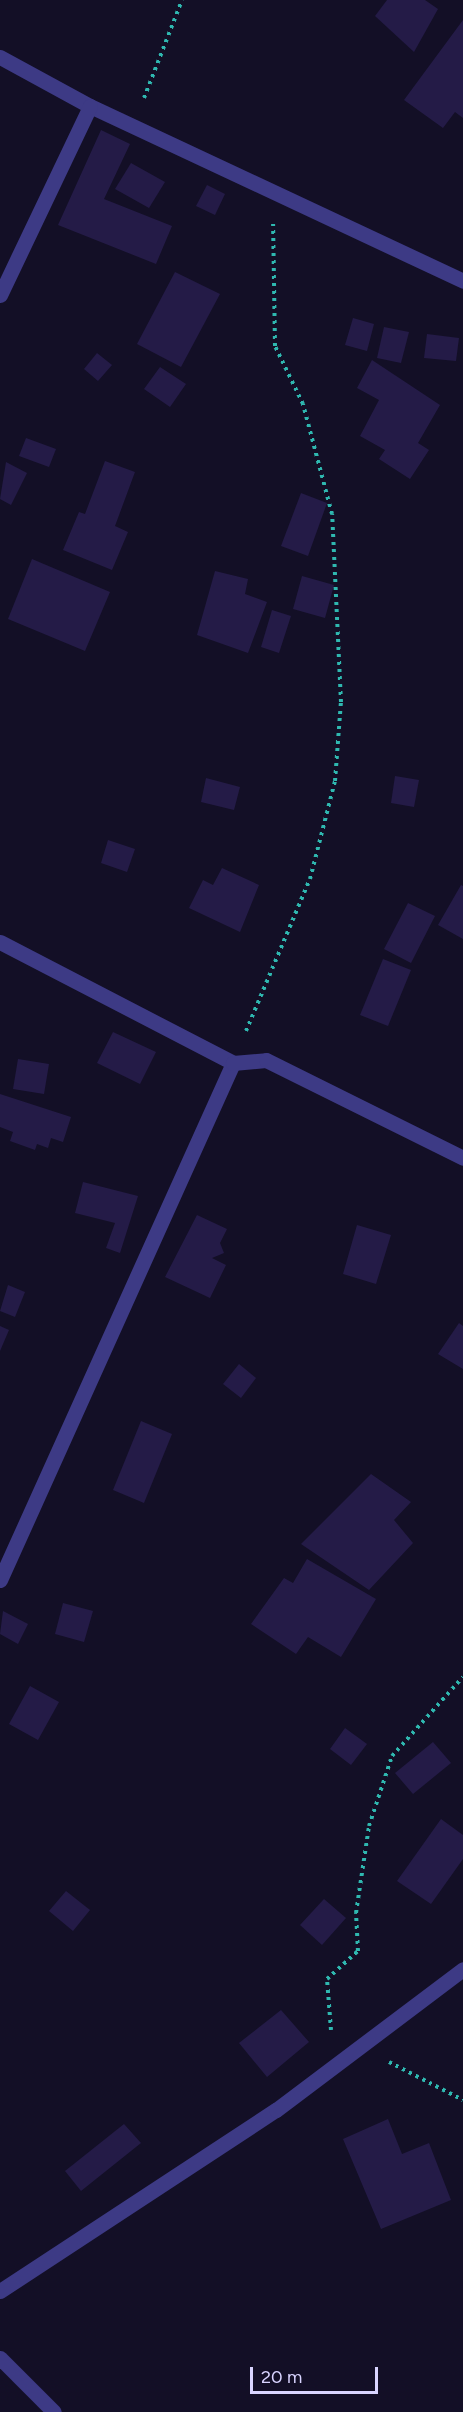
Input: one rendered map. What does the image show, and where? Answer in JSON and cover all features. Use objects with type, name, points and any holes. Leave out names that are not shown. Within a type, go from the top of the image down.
[{"type":"street","points":[[0,57],[133,127],[463,281]]},
{"type":"street","points":[[0,295],[90,106]]},
{"type":"street","points":[[0,942],[233,1063],[266,1060],[463,1158]]},
{"type":"street","points":[[0,1580],[233,1063]]},
{"type":"street","points":[[0,2304],[4,2288],[276,2110],[359,2043],[463,1970]]},
{"type":"street","points":[[0,2358],[54,2412]]},
{"type":"path","points":[[133,127],[182,0]]},
{"type":"path","points":[[233,1063],[310,879],[335,781],[341,702],[332,514],[303,404],[275,346],[270,269],[275,193]]},
{"type":"path","points":[[332,2036],[327,1979],[358,1951],[356,1913],[369,1826],[392,1756],[463,1677]]},
{"type":"path","points":[[359,2043],[463,2100]]},
{"type":"building","points":[[387,0],[425,0],[438,9],[414,52],[375,16]]},
{"type":"building","points":[[463,20],[463,118],[455,112],[443,128],[404,100]]},
{"type":"building","points":[[101,130],[130,144],[104,199],[172,226],[156,264],[58,225]]},
{"type":"building","points":[[131,163],[165,182],[149,208],[115,189]]},
{"type":"building","points":[[207,185],[225,194],[215,215],[196,206]]},
{"type":"building","points":[[175,272],[220,294],[181,367],[137,344]]},
{"type":"building","points":[[353,318],[374,324],[367,351],[345,345]]},
{"type":"building","points":[[384,327],[409,332],[401,363],[377,358]]},
{"type":"building","points":[[427,334],[459,338],[456,361],[424,358]]},
{"type":"building","points":[[97,353],[112,365],[98,381],[84,369]]},
{"type":"building","points":[[372,360],[440,405],[418,443],[429,450],[410,479],[379,459],[385,450],[360,436],[379,400],[357,388]]},
{"type":"building","points":[[160,367],[186,384],[170,407],[144,389]]},
{"type":"building","points":[[26,438],[56,449],[49,467],[19,456]]},
{"type":"building","points":[[105,461],[135,472],[115,526],[128,532],[112,570],[63,550],[79,512],[85,514]]},
{"type":"building","points":[[6,462],[27,473],[11,505],[0,499]]},
{"type":"building","points":[[301,493],[327,503],[308,556],[281,546]]},
{"type":"building","points":[[32,559],[110,592],[85,651],[8,619]]},
{"type":"building","points":[[215,571],[248,579],[245,594],[267,602],[248,653],[197,635]]},
{"type":"building","points":[[302,576],[334,585],[325,618],[293,609]]},
{"type":"building","points":[[272,610],[291,616],[279,653],[261,647]]},
{"type":"building","points":[[395,776],[419,780],[414,807],[391,803]]},
{"type":"building","points":[[206,778],[240,787],[234,810],[201,802]]},
{"type":"building","points":[[108,840],[135,849],[127,872],[101,863]]},
{"type":"building","points":[[222,868],[259,885],[240,932],[189,908],[203,880],[213,885]]},
{"type":"building","points":[[461,885],[463,886],[463,939],[438,925]]},
{"type":"building","points":[[408,903],[435,916],[411,963],[384,949]]},
{"type":"building","points":[[383,959],[411,970],[388,1026],[360,1015]]},
{"type":"building","points":[[113,1032],[156,1052],[140,1084],[97,1063]]},
{"type":"building","points":[[18,1059],[49,1064],[44,1094],[13,1089]]},
{"type":"building","points":[[0,1094],[71,1117],[63,1142],[51,1138],[48,1148],[37,1144],[35,1150],[10,1141],[13,1132],[0,1127]]},
{"type":"building","points":[[83,1182],[138,1196],[120,1253],[106,1248],[115,1223],[75,1213]]},
{"type":"building","points":[[197,1215],[227,1229],[220,1243],[224,1253],[212,1258],[226,1265],[210,1298],[165,1277]]},
{"type":"building","points":[[357,1225],[391,1235],[376,1284],[343,1274]]},
{"type":"building","points":[[8,1285],[25,1292],[15,1317],[0,1311]]},
{"type":"building","points":[[459,1323],[463,1326],[463,1369],[438,1354]]},
{"type":"building","points":[[0,1326],[9,1330],[0,1351]]},
{"type":"building","points":[[239,1364],[256,1378],[241,1398],[223,1384]]},
{"type":"building","points":[[141,1421],[172,1434],[144,1503],[113,1490]]},
{"type":"building","points":[[371,1474],[411,1502],[394,1520],[413,1543],[369,1590],[301,1544]]},
{"type":"building","points":[[307,1559],[376,1599],[341,1657],[308,1637],[296,1654],[251,1624],[284,1578],[293,1583]]},
{"type":"building","points":[[63,1603],[93,1611],[84,1642],[55,1634]]},
{"type":"building","points":[[3,1611],[28,1624],[18,1644],[0,1634]]},
{"type":"building","points":[[30,1686],[59,1702],[38,1740],[9,1724]]},
{"type":"building","points":[[345,1728],[367,1744],[351,1765],[330,1749]]},
{"type":"building","points":[[433,1742],[451,1763],[413,1794],[395,1773]]},
{"type":"building","points":[[441,1819],[463,1835],[463,1859],[431,1904],[397,1881]]},
{"type":"building","points":[[66,1891],[90,1910],[73,1931],[49,1911]]},
{"type":"building","points":[[324,1899],[346,1918],[322,1945],[300,1925]]},
{"type":"building","points":[[281,2010],[309,2042],[267,2077],[239,2043]]},
{"type":"building","points":[[388,2119],[402,2154],[429,2143],[451,2200],[381,2229],[343,2139]]},
{"type":"building","points":[[124,2124],[141,2143],[81,2191],[65,2171]]}]
